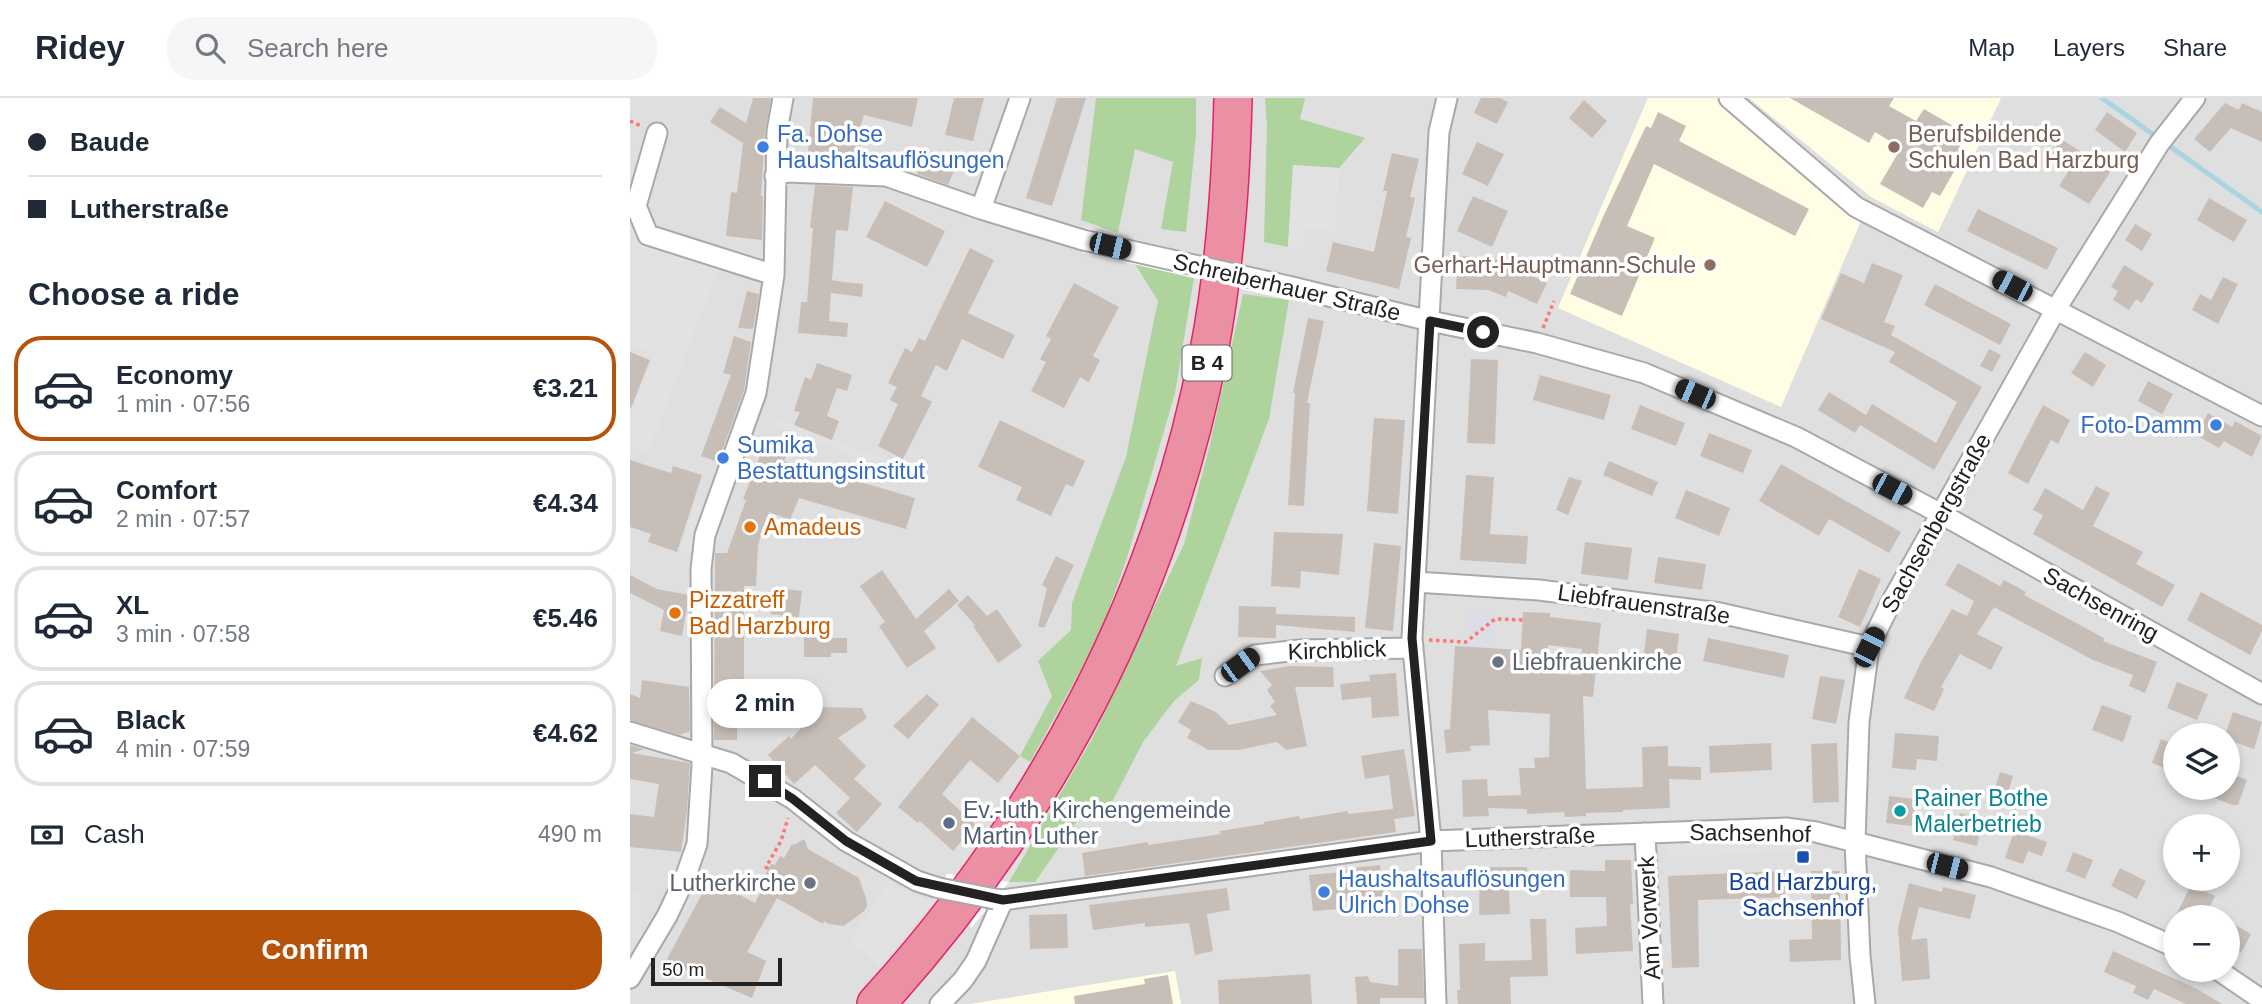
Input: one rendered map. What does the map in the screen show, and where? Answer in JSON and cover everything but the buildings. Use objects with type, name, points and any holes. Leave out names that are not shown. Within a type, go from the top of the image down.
[{"type":"highway","name":"B 4","points":[[876,1004],[949,920],[1029,806],[1077,724],[1120,636],[1143,580],[1180,471],[1209,350],[1224,253],[1233,98]]},
{"type":"street","points":[[630,978],[676,897],[697,844],[702,753],[700,575],[705,535],[756,393],[774,275],[777,131],[783,98]]},
{"type":"street","points":[[981,209],[1020,98]]},
{"type":"street","points":[[1436,1004],[1431,841],[1412,643],[1439,132],[1447,98]]},
{"type":"street","points":[[1729,98],[1856,207],[2262,416]]},
{"type":"street","name":"Sachsenbergstraße","points":[[1865,1004],[1855,842],[1859,722],[1869,647],[1888,608],[2056,309],[2162,140],[2195,98]]},
{"type":"street","points":[[657,132],[636,205],[648,235],[774,275]]},
{"type":"street","name":"Schreiberhauer Straße","points":[[775,176],[787,172],[886,176],[1083,240],[1430,321],[1537,343],[1644,373],[1796,437],[1941,514]]},
{"type":"street","name":"Sachsenring","points":[[1941,514],[2262,694]]},
{"type":"street","name":"Liebfrauenstraße","points":[[1416,582],[1539,590],[1720,613],[1869,647]]},
{"type":"street","name":"Kirchblick","points":[[1225,676],[1255,654],[1412,643]]},
{"type":"street","name":"Lutherstraße","points":[[630,732],[731,763],[793,799],[846,841],[916,881],[999,900],[1431,841],[1645,833]]},
{"type":"street","name":"Sachsenhof","points":[[1645,833],[1786,828],[1816,832],[1991,877],[2118,922],[2163,942]]},
{"type":"street","name":"Am Vorwerk","points":[[1645,833],[1653,1004]]},
{"type":"street","points":[[940,1004],[963,980],[976,961],[999,900]]},
{"type":"street","points":[[2236,982],[2262,1000]]},
{"type":"path","points":[[1537,343],[1554,301]]},
{"type":"path","points":[[1412,643],[1466,642],[1494,619],[1523,621]]},
{"type":"path","points":[[768,869],[766,867],[781,841],[793,799]]},
{"type":"shaded area","points":[[630,98],[1648,98],[1558,308],[1861,221],[1718,98],[1749,98],[1871,197],[1938,232],[2001,98],[2262,98],[2262,1004],[630,1004]]},
{"type":"shaded area","name":"Gerhart-Hauptmann-Schule","points":[[1648,98],[1718,98],[1861,221],[1781,407],[1558,308]]},
{"type":"shaded area","name":"Berufsbildende Schulen Bad Harzburg","points":[[1749,98],[2001,98],[1938,232],[1871,197]]},
{"type":"shaded area","points":[[1293,165],[1339,168],[1335,231],[1305,229],[1304,247],[1288,247]]},
{"type":"shaded area","points":[[635,238],[718,270],[648,453],[630,446],[630,415],[654,354],[630,345],[630,251]]},
{"type":"shaded area","points":[[780,420],[865,453],[925,469],[865,459],[775,425]]},
{"type":"shaded area","points":[[694,504],[706,508],[692,553],[680,549]]},
{"type":"shaded area","points":[[1468,612],[1495,614],[1493,649],[1466,647]]},
{"type":"shaded area","points":[[1803,837],[1803,852],[1668,856],[1667,841]]},
{"type":"shaded area","points":[[889,882],[933,902],[879,966],[850,943]]},
{"type":"shaded area","points":[[630,893],[641,893],[641,938],[630,938]]},
{"type":"shaded area","points":[[1175,971],[1181,1004],[970,1004]]},
{"type":"green space","points":[[1096,98],[1196,98],[1196,135],[1186,232],[1161,229],[1173,162],[1135,149],[1118,233],[1081,220]]},
{"type":"green space","points":[[1265,98],[1305,98],[1300,119],[1365,138],[1339,168],[1293,165],[1288,247],[1264,242],[1267,125]]},
{"type":"green space","points":[[1135,264],[1194,278],[1175,393],[1127,558],[1098,639],[1030,762],[1020,756],[1052,696],[1038,661],[1071,630],[1072,603],[1126,457],[1158,301]]},
{"type":"green space","points":[[1243,294],[1289,300],[1269,419],[1176,666],[1202,658],[1199,680],[1174,701],[1143,742],[1108,810],[1082,814],[1035,882],[1009,882],[1092,739],[1184,544],[1210,444]]},
{"type":"pier","points":[[1086,228],[1294,277],[1289,300],[1081,252]]},
{"type":"pier","points":[[947,874],[1009,882],[971,928],[969,917],[949,903],[933,899]]},
{"type":"waterway","points":[[2102,98],[2262,212]]},
{"type":"place","name":"Fa. Dohse Haushaltsauflösungen","points":[[763,147]]},
{"type":"place","name":"Berufsbildende Schulen Bad Harzburg","points":[[1894,147]]},
{"type":"place","name":"Gerhart-Hauptmann-Schule","points":[[1710,265]]},
{"type":"place","name":"Foto-Damm","points":[[2216,425]]},
{"type":"place","name":"Sumika Bestattungsinstitut","points":[[723,458]]},
{"type":"place","name":"Amadeus","points":[[750,527]]},
{"type":"place","name":"Pizzatreff Bad Harzburg","points":[[675,613]]},
{"type":"place","name":"Liebfrauenkirche","points":[[1498,662]]},
{"type":"place","name":"Rainer Bothe Malerbetrieb","points":[[1900,811]]},
{"type":"place","name":"Ev.-luth. Kirchengemeinde Martin Luther","points":[[949,823]]},
{"type":"place","name":"Bad Harzburg, Sachsenhof","points":[[1803,857]]},
{"type":"place","name":"Lutherkirche","points":[[810,883]]},
{"type":"place","name":"Haushaltsauflösungen Ulrich Dohse","points":[[1324,892]]},
{"type":"route","points":[[765,781],[793,799],[846,841],[916,881],[1003,900],[1431,841],[1412,638],[1430,321],[1483,332]]}]
